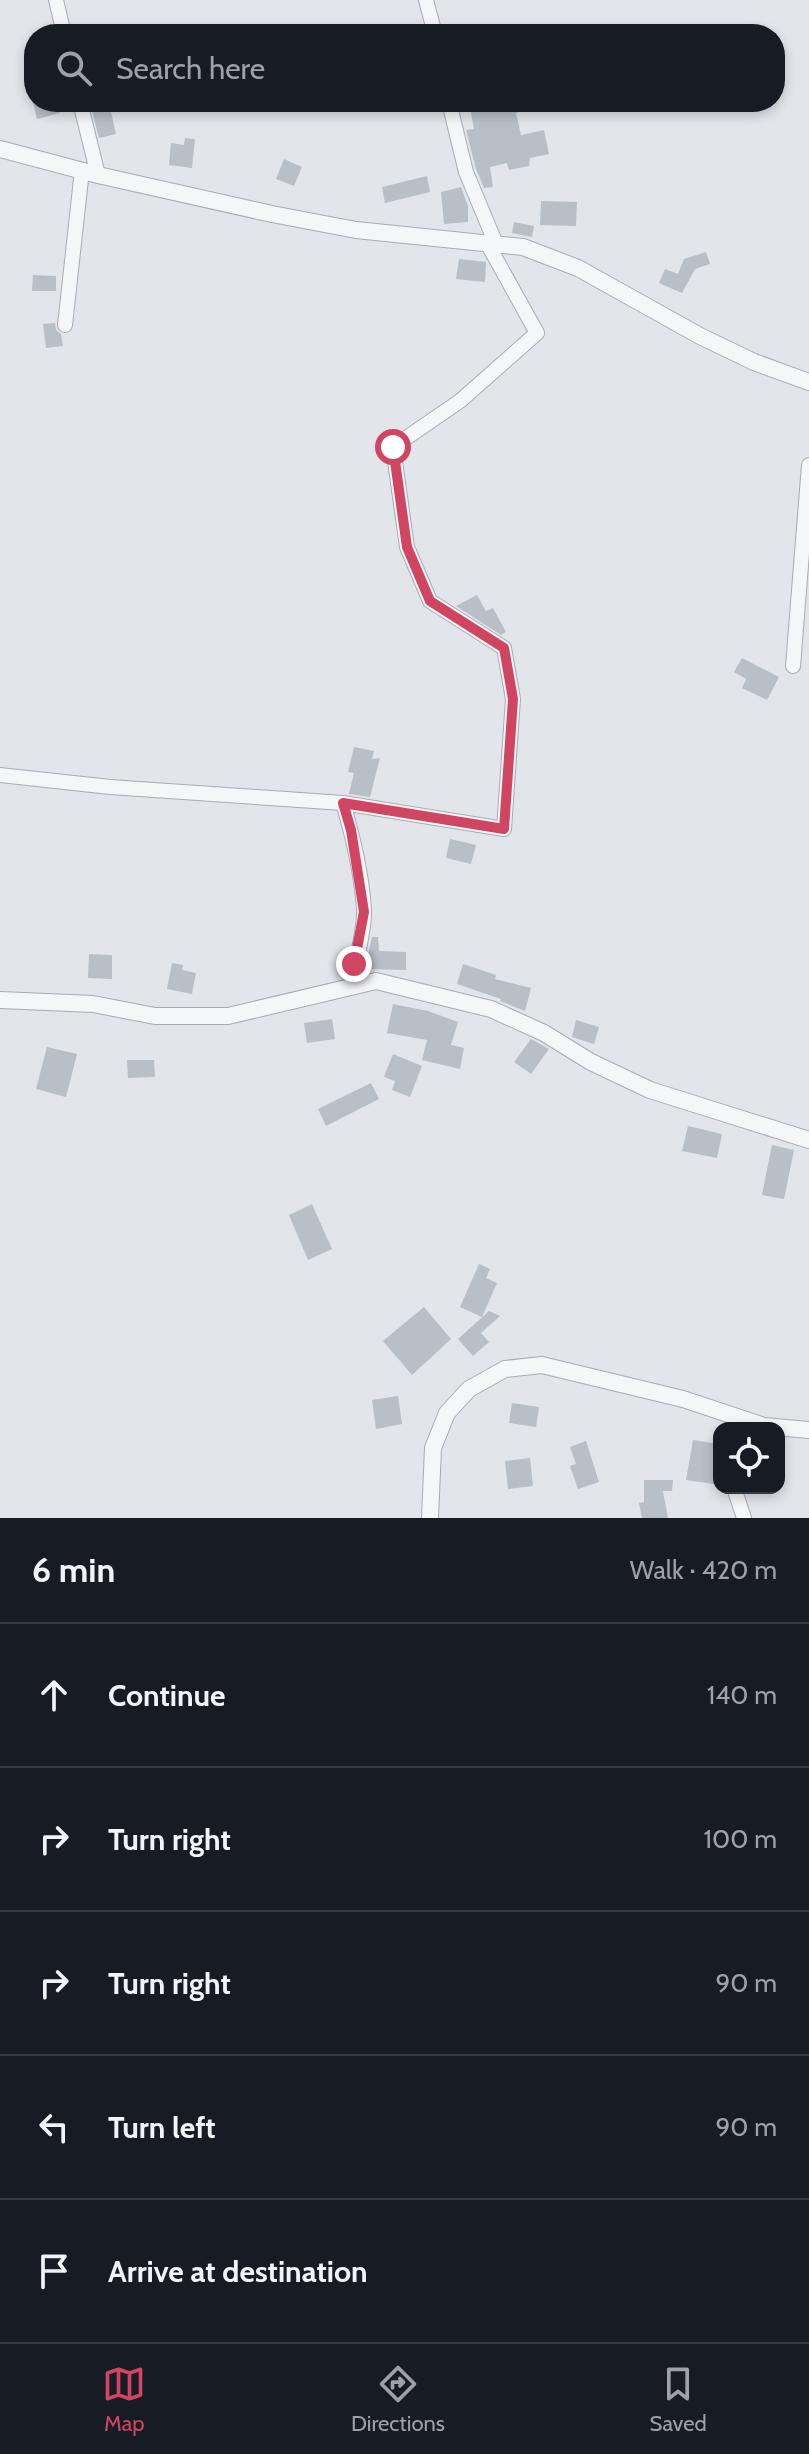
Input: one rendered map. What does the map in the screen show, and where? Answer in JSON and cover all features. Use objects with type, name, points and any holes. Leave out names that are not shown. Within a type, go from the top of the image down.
[{"type":"street","points":[[56,0],[62,24]]},
{"type":"street","points":[[426,0],[432,24]]},
{"type":"street","points":[[65,325],[90,172],[81,112]]},
{"type":"street","points":[[0,775],[110,787],[343,803],[504,829],[513,699],[504,648],[430,601],[407,547],[393,447],[460,401],[537,333],[492,244],[466,172],[451,112]]},
{"type":"street","points":[[0,149],[272,214],[356,230],[523,247],[578,268],[754,362],[809,382]]},
{"type":"street","points":[[793,666],[809,465]]},
{"type":"street","points":[[343,803],[351,830],[364,912],[353,986]]},
{"type":"street","points":[[0,1000],[93,1004],[155,1016],[228,1016],[376,981],[491,1009],[544,1033],[591,1062],[650,1090],[809,1140]]},
{"type":"street","points":[[430,1518],[433,1448],[447,1413],[469,1389],[505,1369],[542,1365],[683,1399],[736,1422]]},
{"type":"street","points":[[785,1428],[809,1430]]},
{"type":"street","points":[[736,1494],[744,1518]]},
{"type":"building","points":[[35,112],[60,112],[60,113],[37,119]]},
{"type":"building","points":[[92,112],[111,112],[116,134],[99,138]]},
{"type":"building","points":[[471,112],[518,112],[516,113],[521,135],[544,130],[549,154],[530,158],[529,166],[509,170],[507,163],[490,167],[493,187],[484,188],[466,130],[474,129]]},
{"type":"building","points":[[185,138],[195,139],[192,168],[169,165],[171,143],[184,145]]},
{"type":"building","points":[[284,159],[302,167],[294,186],[276,179]]},
{"type":"building","points":[[427,176],[430,192],[385,203],[382,187]]},
{"type":"building","points":[[461,187],[468,206],[468,222],[444,224],[441,192]]},
{"type":"building","points":[[541,201],[577,202],[576,226],[540,225]]},
{"type":"building","points":[[514,222],[534,226],[532,237],[512,233]]},
{"type":"building","points":[[706,252],[710,264],[695,269],[682,293],[659,283],[665,269],[678,274],[684,259]]},
{"type":"building","points":[[459,259],[486,262],[485,282],[456,279]]},
{"type":"building","points":[[33,275],[56,276],[56,291],[32,291]]},
{"type":"building","points":[[55,323],[63,346],[46,348],[43,324]]},
{"type":"building","points":[[477,595],[486,611],[493,608],[506,632],[501,635],[456,606]]},
{"type":"building","points":[[742,658],[779,677],[767,700],[742,688],[746,679],[734,672]]},
{"type":"building","points":[[354,747],[374,751],[372,759],[380,758],[370,797],[349,794],[354,773],[348,772]]},
{"type":"building","points":[[450,839],[476,845],[471,864],[446,858]]},
{"type":"building","points":[[372,937],[378,937],[379,951],[406,952],[406,970],[365,969]]},
{"type":"building","points":[[89,954],[112,955],[112,979],[88,978]]},
{"type":"building","points":[[172,963],[183,965],[182,970],[196,973],[192,994],[167,989]]},
{"type":"building","points":[[463,964],[496,975],[495,979],[531,988],[525,1011],[457,984]]},
{"type":"building","points":[[393,1004],[428,1011],[458,1022],[451,1045],[464,1048],[460,1069],[422,1060],[427,1040],[387,1033]]},
{"type":"building","points":[[332,1019],[335,1039],[307,1043],[304,1023]]},
{"type":"building","points":[[576,1020],[599,1027],[594,1044],[572,1037]]},
{"type":"building","points":[[531,1039],[549,1049],[531,1074],[514,1062]]},
{"type":"building","points":[[47,1047],[77,1054],[66,1097],[36,1089]]},
{"type":"building","points":[[393,1054],[422,1066],[410,1097],[392,1090],[395,1081],[384,1077]]},
{"type":"building","points":[[127,1060],[154,1060],[155,1077],[128,1078]]},
{"type":"building","points":[[371,1083],[379,1099],[326,1126],[318,1109]]},
{"type":"building","points":[[688,1126],[722,1134],[717,1158],[682,1151]]},
{"type":"building","points":[[772,1145],[794,1150],[784,1199],[762,1195]]},
{"type":"building","points":[[312,1204],[332,1249],[308,1260],[289,1215]]},
{"type":"building","points":[[479,1264],[490,1269],[486,1278],[497,1283],[482,1317],[460,1307]]},
{"type":"building","points":[[424,1307],[451,1339],[412,1375],[383,1341]]},
{"type":"building","points":[[489,1311],[500,1316],[481,1333],[489,1342],[473,1356],[458,1339]]},
{"type":"building","points":[[398,1396],[402,1424],[376,1429],[372,1400]]},
{"type":"building","points":[[512,1403],[539,1407],[536,1427],[509,1423]]},
{"type":"building","points":[[693,1440],[713,1443],[713,1484],[686,1480]]},
{"type":"building","points":[[586,1441],[599,1482],[578,1489],[570,1466],[576,1464],[570,1447]]},
{"type":"building","points":[[530,1458],[533,1486],[508,1489],[505,1461]]},
{"type":"building","points":[[644,1480],[673,1480],[672,1491],[663,1491],[668,1518],[642,1518],[639,1503],[644,1502]]},
{"type":"route","points":[[354,964],[364,912],[351,830],[343,803],[504,829],[513,699],[504,648],[430,601],[407,547],[393,447]]}]
